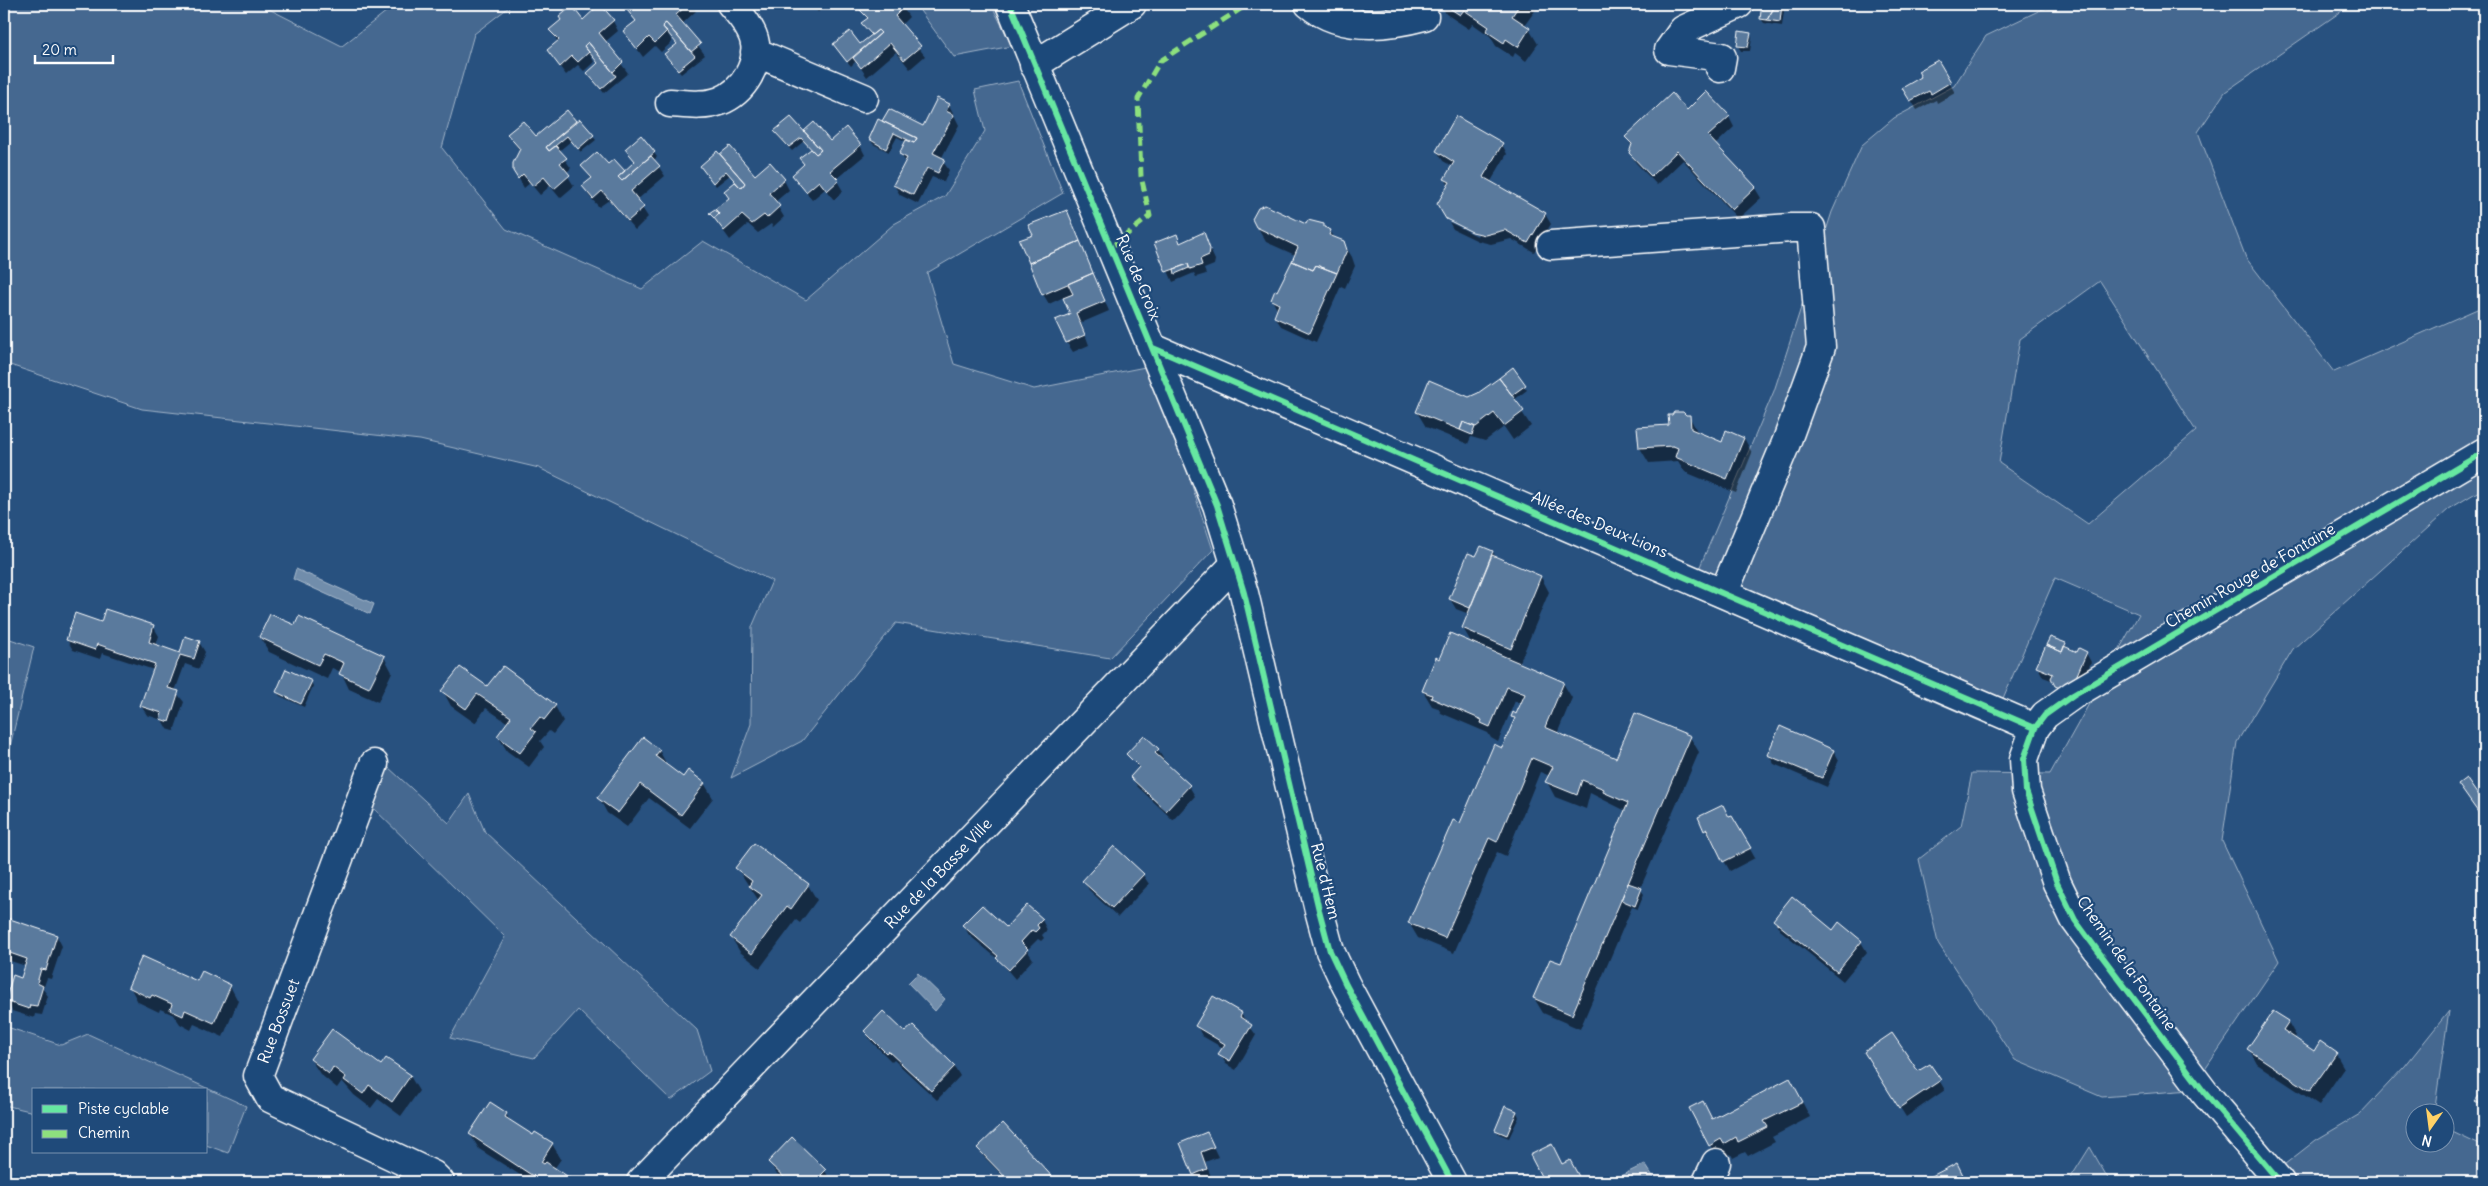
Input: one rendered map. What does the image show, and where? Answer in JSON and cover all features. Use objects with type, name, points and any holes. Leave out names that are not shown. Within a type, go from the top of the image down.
[{"type":"street","points":[[670,103],[706,104],[731,96],[741,87],[748,76],[755,52],[754,40],[749,28],[731,4]]},
{"type":"street","name":"Rue de Croix","points":[[1010,4],[1154,348],[1217,505],[1235,564]]},
{"type":"street","points":[[1034,65],[1132,4]]},
{"type":"street","points":[[1309,4],[1328,15],[1359,24],[1397,23],[1424,16]]},
{"type":"street","points":[[1720,68],[1722,57],[1669,50],[1683,30],[1739,4]]},
{"type":"street","points":[[755,52],[864,98]]},
{"type":"street","points":[[1551,245],[1811,228],[1821,347],[1786,443],[1724,592]]},
{"type":"street","name":"Allée des Deux Lions","points":[[1154,348],[1724,592],[2035,728]]},
{"type":"street","name":"Chemin Rouge de Fontaine","points":[[2035,728],[2045,715],[2073,695],[2484,452]]},
{"type":"street","name":"Rue de la Basse Ville","points":[[641,1182],[1235,564]]},
{"type":"street","name":"Rue d'Hem","points":[[1235,564],[1244,593],[1330,951],[1346,985],[1452,1182]]},
{"type":"street","name":"Chemin de la Fontaine","points":[[2035,728],[2024,759],[2026,791],[2057,883],[2075,920],[2204,1092],[2280,1182]]},
{"type":"street","name":"Rue Bossuet","points":[[374,764],[258,1076],[270,1098],[433,1175],[440,1182]]},
{"type":"shaded area","points":[[4,4],[259,4],[342,46],[396,4],[513,4],[474,34],[442,148],[506,229],[642,289],[703,241],[806,300],[894,224],[945,196],[985,131],[975,90],[1018,81],[1063,193],[927,273],[954,364],[1034,389],[1145,367],[1176,437],[1213,550],[1110,658],[896,623],[802,741],[731,778],[751,724],[752,627],[772,581],[539,468],[420,440],[142,409],[4,363]]},
{"type":"shaded area","points":[[915,4],[991,4],[1012,46],[954,57]]},
{"type":"shaded area","points":[[2053,4],[2352,4],[2225,92],[2198,132],[2246,258],[2334,372],[2484,306],[2484,488],[2449,509],[2293,649],[2237,742],[2222,841],[2279,961],[2191,1090],[2102,1097],[2015,1060],[1938,943],[1919,859],[1961,826],[1972,773],[2050,774],[2139,614],[2055,578],[1991,726],[1688,595],[1774,391],[1832,212],[1862,145],[1894,118],[1954,86],[1986,36]],"holes":[[[2100,281],[2196,431],[2088,524],[1999,463],[2020,339]]]},
{"type":"shaded area","points":[[296,569],[374,604],[370,614],[293,579]]},
{"type":"shaded area","points":[[4,637],[34,647],[4,771]]},
{"type":"shaded area","points":[[388,767],[449,823],[469,794],[485,832],[697,1030],[710,1071],[671,1100],[578,1010],[534,1058],[450,1038],[505,937],[368,803]]},
{"type":"shaded area","points":[[918,973],[945,999],[935,1011],[908,983]]},
{"type":"shaded area","points":[[2449,1011],[2435,1104],[2406,1104],[2406,1154],[2456,1154],[2456,1134],[2484,1147],[2484,1182],[2262,1182],[2316,1140],[2360,1114],[2405,1066]]},
{"type":"shaded area","points":[[4,1026],[61,1045],[88,1034],[206,1088],[32,1088],[32,1112],[4,1105]]},
{"type":"shaded area","points":[[208,1089],[246,1106],[228,1153],[208,1146]]},
{"type":"shaded area","points":[[2090,1147],[2110,1182],[2068,1182]]},
{"type":"shaded area","points":[[1645,1164],[1654,1178],[1645,1182],[1608,1182]]},
{"type":"building","points":[[600,4],[614,20],[599,33],[623,62],[613,72],[588,42],[584,46],[589,52],[578,62],[572,56],[560,67],[547,50],[559,40],[549,30],[561,20],[559,17],[572,6],[583,20]]},
{"type":"building","points":[[635,4],[688,4],[676,15],[701,44],[691,52],[666,23],[662,26],[667,31],[655,43],[649,37],[637,49],[623,31],[636,21],[627,10]]},
{"type":"building","points":[[867,4],[901,4],[904,7],[895,16],[921,46],[904,60],[890,43],[861,68],[853,58],[881,33],[878,30],[872,35],[861,23],[868,18],[860,10]]},
{"type":"building","points":[[1443,4],[1520,4],[1512,16],[1530,28],[1518,47],[1506,39],[1504,43],[1486,31],[1489,27],[1464,10],[1460,15]]},
{"type":"building","points":[[1762,4],[1776,4],[1767,20],[1760,19]]},
{"type":"building","points":[[1776,4],[1782,4],[1780,22],[1767,20]]},
{"type":"building","points":[[666,23],[695,56],[678,70],[664,54],[677,44],[662,26]]},
{"type":"building","points":[[878,30],[881,33],[847,62],[833,44],[850,31],[860,44]]},
{"type":"building","points":[[1739,31],[1751,33],[1748,47],[1737,46]]},
{"type":"building","points":[[588,42],[616,76],[601,89],[587,73],[598,63],[584,46]]},
{"type":"building","points":[[1938,60],[1951,82],[1931,94],[1929,91],[1910,101],[1902,88],[1921,77],[1918,71]]},
{"type":"building","points":[[1706,91],[1730,116],[1708,136],[1756,187],[1732,210],[1677,151],[1651,176],[1629,153],[1632,144],[1625,137],[1672,93],[1687,110]]},
{"type":"building","points":[[937,98],[950,104],[946,111],[954,115],[933,153],[945,159],[938,173],[927,168],[913,195],[893,185],[907,158],[899,154],[906,140],[914,143],[917,138],[882,121],[889,109],[923,126]]},
{"type":"building","points":[[567,110],[576,121],[546,147],[549,151],[556,146],[567,158],[560,163],[570,175],[554,189],[544,177],[533,186],[523,174],[518,179],[513,171],[513,163],[520,149],[507,134],[523,121],[536,136]]},
{"type":"building","points":[[1456,116],[1503,143],[1483,177],[1546,213],[1528,243],[1505,230],[1485,235],[1472,232],[1446,219],[1437,204],[1450,182],[1444,179],[1454,162],[1436,151]]},
{"type":"building","points":[[791,117],[821,150],[816,154],[801,138],[789,147],[774,131]]},
{"type":"building","points":[[580,119],[594,135],[578,149],[567,136],[549,151],[546,147]]},
{"type":"building","points":[[878,119],[917,138],[914,143],[894,133],[886,149],[869,139]]},
{"type":"building","points":[[814,122],[830,141],[846,127],[861,145],[830,171],[839,180],[827,191],[819,181],[806,192],[792,175],[804,164],[799,158],[811,149],[816,154],[821,150],[804,131]]},
{"type":"building","points":[[641,135],[655,152],[622,181],[618,177],[635,161],[625,149]]},
{"type":"building","points":[[730,146],[755,175],[770,162],[785,179],[769,193],[780,206],[767,218],[764,215],[752,224],[742,215],[724,231],[714,218],[719,214],[715,209],[729,198],[724,191],[735,182],[741,188],[745,183],[720,154]]},
{"type":"building","points":[[717,151],[745,183],[741,188],[726,171],[713,183],[700,166]]},
{"type":"building","points":[[597,152],[608,164],[614,159],[625,171],[618,177],[622,181],[651,156],[660,166],[631,191],[644,207],[628,221],[602,191],[593,199],[582,186],[592,178],[581,166]]},
{"type":"building","points":[[1265,205],[1306,224],[1308,220],[1324,224],[1324,227],[1331,230],[1329,235],[1344,241],[1347,250],[1337,273],[1316,265],[1313,270],[1292,261],[1298,247],[1256,227],[1252,219],[1258,208]]},
{"type":"building","points":[[715,209],[719,214],[714,218],[709,213]]},
{"type":"building","points":[[1067,210],[1080,241],[1029,263],[1019,240],[1033,235],[1028,225]]},
{"type":"building","points":[[1204,232],[1210,249],[1209,255],[1200,259],[1202,265],[1190,269],[1188,264],[1166,272],[1154,243],[1177,234],[1180,243]]},
{"type":"building","points":[[1080,241],[1093,273],[1042,295],[1029,263]]},
{"type":"building","points":[[1292,261],[1313,270],[1316,265],[1337,273],[1310,333],[1274,317],[1279,304],[1271,300]]},
{"type":"building","points":[[1188,264],[1189,268],[1175,274],[1174,269]]},
{"type":"building","points":[[1093,273],[1105,301],[1076,313],[1085,335],[1066,343],[1055,320],[1070,314],[1063,298],[1073,294],[1068,284]]},
{"type":"building","points":[[1513,367],[1526,385],[1512,395],[1499,378]]},
{"type":"building","points":[[1499,378],[1524,411],[1504,426],[1494,413],[1476,427],[1463,422],[1460,430],[1416,412],[1429,380],[1469,397]]},
{"type":"building","points":[[1674,412],[1683,412],[1686,415],[1690,415],[1691,429],[1722,442],[1726,430],[1744,438],[1727,479],[1675,457],[1678,448],[1673,446],[1639,448],[1637,427],[1669,425],[1668,415],[1672,415]]},
{"type":"building","points":[[1463,422],[1475,427],[1472,435],[1460,430]]},
{"type":"building","points":[[1481,546],[1493,551],[1470,608],[1449,599],[1468,553],[1476,556]]},
{"type":"building","points":[[1492,555],[1541,576],[1511,649],[1462,628]]},
{"type":"building","points":[[105,609],[154,625],[149,642],[180,653],[185,636],[200,641],[194,659],[180,655],[168,688],[179,691],[169,722],[160,719],[162,713],[140,706],[155,664],[97,644],[95,650],[66,640],[75,613],[101,622]]},
{"type":"building","points":[[270,614],[295,625],[299,616],[385,656],[369,688],[339,674],[344,663],[324,654],[318,665],[259,637]]},
{"type":"building","points":[[1450,633],[1564,682],[1545,727],[1616,758],[1635,713],[1691,736],[1572,1015],[1533,998],[1550,959],[1561,963],[1628,803],[1603,792],[1604,789],[1582,780],[1577,795],[1545,782],[1553,767],[1532,758],[1497,842],[1489,838],[1445,938],[1408,923],[1453,820],[1460,823],[1494,744],[1502,748],[1515,718],[1511,717],[1513,712],[1516,714],[1525,694],[1507,687],[1490,727],[1481,723],[1482,720],[1431,698],[1432,695],[1422,691],[1436,657],[1439,659]]},
{"type":"building","points":[[2050,637],[2066,643],[2062,652],[2046,645]]},
{"type":"building","points":[[2046,645],[2062,652],[2064,646],[2077,652],[2079,648],[2087,652],[2072,686],[2065,690],[2055,686],[2051,678],[2053,674],[2036,667]]},
{"type":"building","points":[[503,666],[556,705],[544,720],[540,717],[531,728],[536,732],[520,753],[497,736],[511,717],[477,694],[466,709],[441,691],[460,667],[487,686]]},
{"type":"building","points":[[286,669],[312,681],[301,704],[276,692]]},
{"type":"building","points":[[1780,726],[1834,750],[1822,778],[1767,755]]},
{"type":"building","points":[[1144,735],[1159,749],[1155,753],[1190,785],[1166,811],[1130,777],[1139,767],[1126,754]]},
{"type":"building","points":[[643,737],[660,750],[655,756],[683,777],[688,770],[705,783],[681,815],[640,784],[618,813],[597,798]]},
{"type":"building","points":[[2466,778],[2484,804],[2484,812],[2480,815],[2458,784]]},
{"type":"building","points":[[1723,805],[1729,817],[1732,816],[1751,848],[1723,862],[1707,829],[1704,831],[1698,817]]},
{"type":"building","points":[[754,843],[809,884],[791,909],[787,906],[752,954],[730,937],[762,895],[749,886],[752,881],[735,868]]},
{"type":"building","points":[[1114,846],[1144,874],[1112,908],[1082,881]]},
{"type":"building","points":[[1628,883],[1642,888],[1635,906],[1621,900]]},
{"type":"building","points":[[1792,896],[1833,930],[1839,922],[1862,941],[1837,972],[1773,920]]},
{"type":"building","points":[[982,905],[1006,927],[1027,905],[1043,919],[1037,925],[1039,928],[1035,932],[1032,930],[1021,942],[1028,949],[1009,970],[996,958],[998,956],[962,925]]},
{"type":"building","points":[[4,917],[57,935],[46,970],[41,969],[37,983],[43,986],[37,1006],[30,1005],[29,1009],[5,1001],[13,975],[21,978],[27,959],[4,951]]},
{"type":"building","points":[[142,956],[197,981],[202,971],[231,985],[214,1023],[185,1010],[183,1016],[170,1010],[172,1004],[152,995],[150,998],[128,987]]},
{"type":"building","points":[[1213,996],[1242,1013],[1240,1017],[1252,1025],[1230,1061],[1218,1054],[1225,1044],[1195,1026]]},
{"type":"building","points":[[883,1011],[905,1032],[913,1025],[955,1066],[931,1091],[888,1051],[886,1053],[864,1031]]},
{"type":"building","points":[[2273,1011],[2289,1021],[2283,1030],[2314,1051],[2320,1041],[2337,1053],[2310,1091],[2247,1049]]},
{"type":"building","points":[[332,1029],[381,1065],[386,1058],[411,1075],[392,1102],[369,1085],[363,1094],[344,1080],[346,1077],[333,1067],[329,1074],[310,1059]]},
{"type":"building","points":[[1892,1033],[1918,1071],[1930,1064],[1941,1080],[1899,1108],[1864,1052]]},
{"type":"building","points":[[1790,1078],[1803,1102],[1764,1121],[1768,1127],[1738,1142],[1736,1137],[1724,1144],[1721,1139],[1709,1146],[1689,1108],[1703,1101],[1712,1119]]},
{"type":"building","points":[[2484,1090],[2484,1107],[2475,1101]]},
{"type":"building","points":[[490,1102],[507,1113],[505,1117],[533,1135],[535,1132],[553,1143],[541,1162],[544,1164],[546,1162],[570,1178],[567,1182],[533,1182],[536,1178],[469,1134]]},
{"type":"building","points":[[1505,1106],[1517,1111],[1507,1135],[1495,1130]]},
{"type":"building","points":[[1003,1123],[1057,1182],[1010,1182],[977,1148]]},
{"type":"building","points":[[1207,1132],[1214,1147],[1201,1152],[1207,1169],[1193,1175],[1180,1143]]},
{"type":"building","points":[[792,1137],[826,1170],[821,1175],[829,1182],[789,1182],[768,1162]]},
{"type":"building","points":[[1552,1144],[1562,1164],[1570,1160],[1582,1182],[1544,1182],[1530,1155]]},
{"type":"building","points":[[1957,1163],[1966,1181],[1928,1182],[1926,1179]]},
{"type":"marked path","points":[[1111,247],[1150,216],[1141,176],[1138,99],[1160,61],[1248,4]]},
{"type":"cycle path","points":[[1010,4],[1217,505],[1244,593],[1330,951],[1346,985],[1452,1182]]},
{"type":"cycle path","points":[[1153,348],[2035,728]]},
{"type":"cycle path","points":[[2280,1182],[2204,1092],[2075,920],[2057,883],[2026,791],[2024,759],[2035,728],[2045,715],[2073,695],[2484,452]]}]
